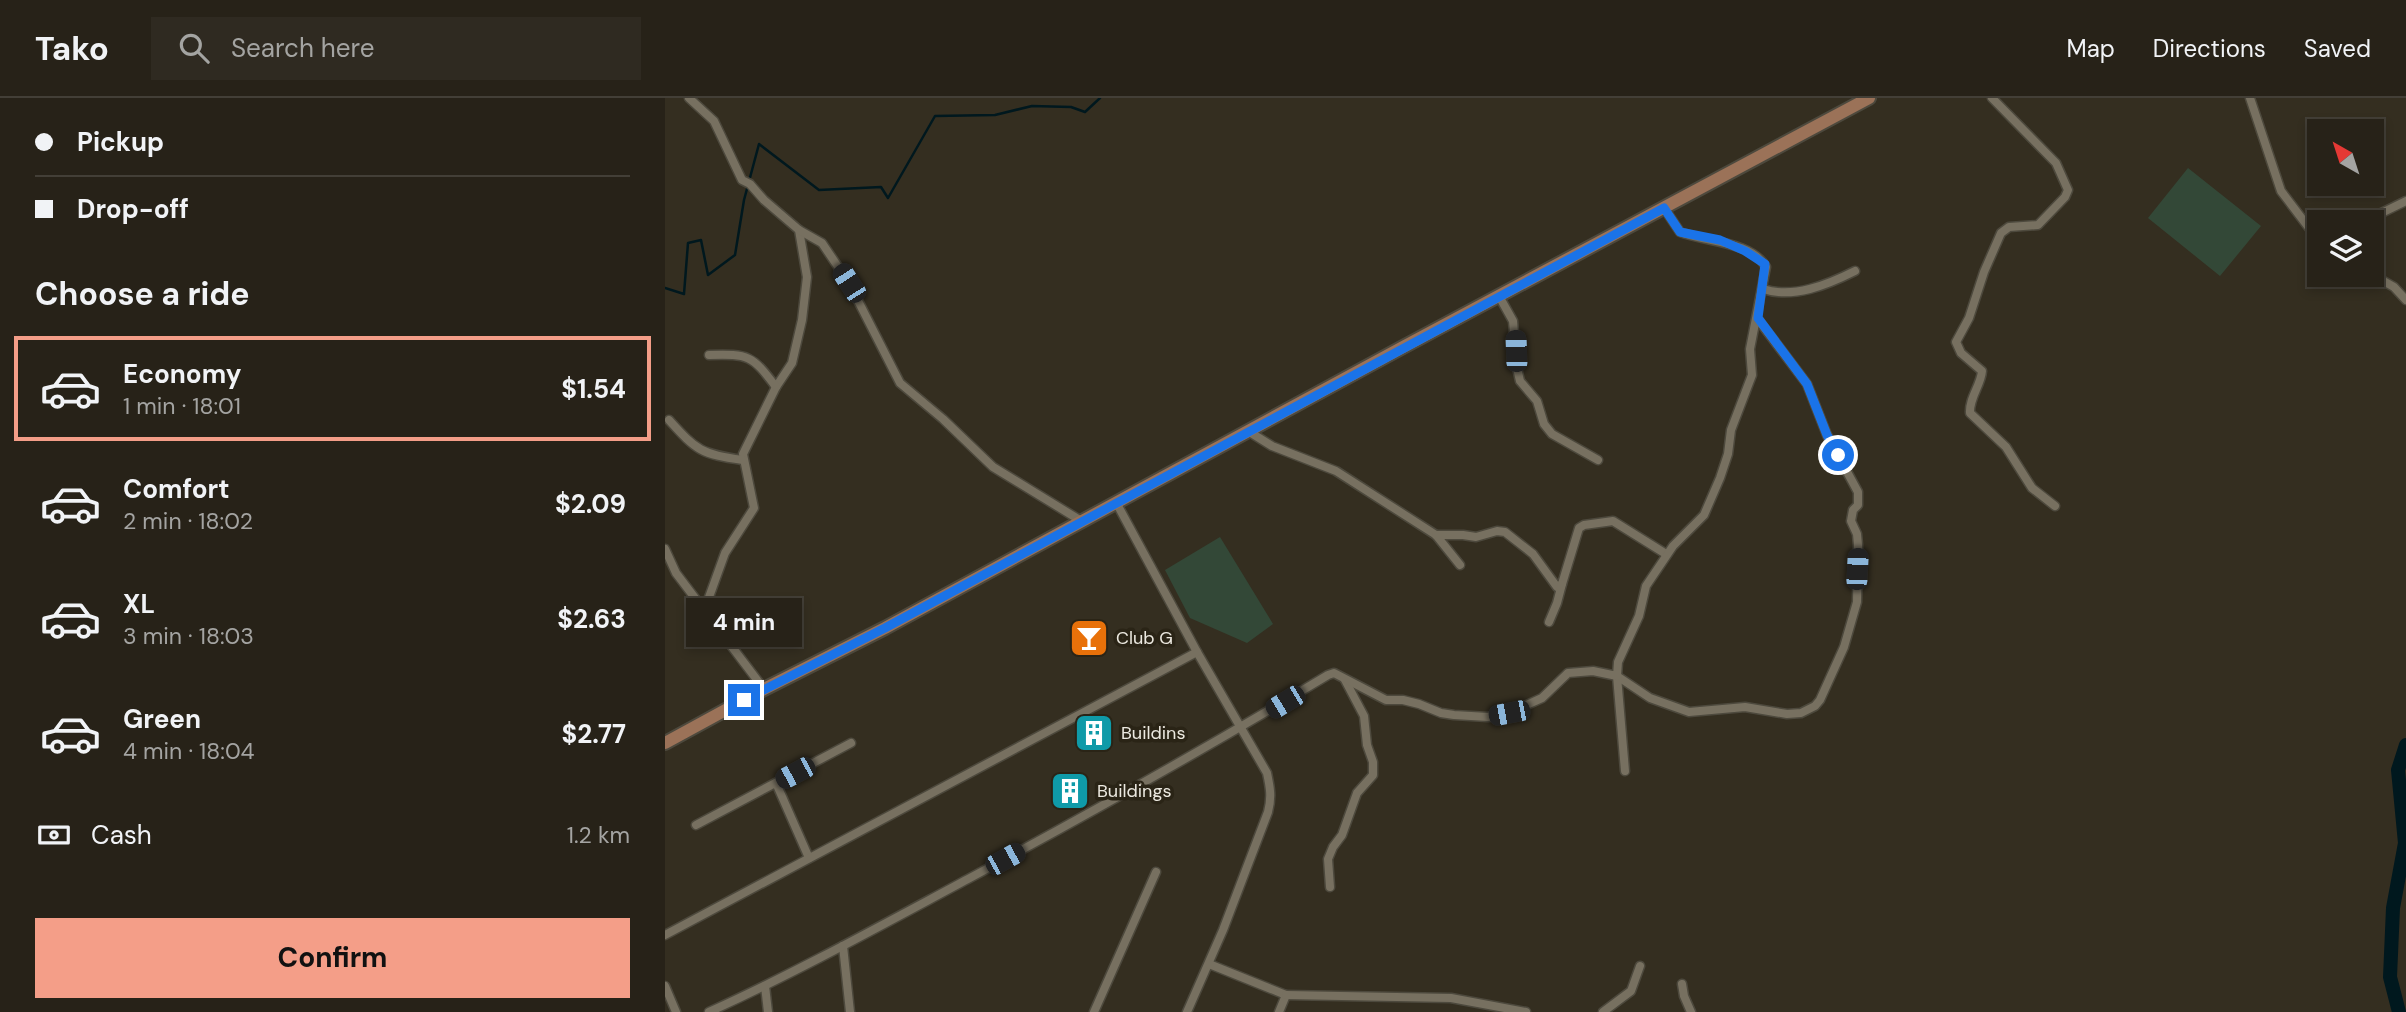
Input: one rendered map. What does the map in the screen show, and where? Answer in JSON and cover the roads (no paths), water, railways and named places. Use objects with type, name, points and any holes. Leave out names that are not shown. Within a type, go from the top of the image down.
[{"type":"main road","points":[[665,743],[764,689],[878,632],[1248,430],[1869,98]]},
{"type":"street","points":[[689,98],[714,121],[742,180],[750,184],[799,230],[823,243],[849,283],[900,383],[943,419],[993,467],[1083,522]]},
{"type":"street","points":[[1992,98],[2056,163],[2068,190],[2038,225],[2009,227],[2001,233],[1987,264],[1971,313],[1956,342],[1961,353],[1982,370],[1982,377],[1969,407],[1970,412],[2006,447],[2032,488],[2055,506]]},
{"type":"street","points":[[2250,98],[2281,191],[2307,225]]},
{"type":"street","points":[[2384,212],[2406,201]]},
{"type":"street","points":[[1625,771],[1618,662],[1639,615],[1646,586],[1667,554],[1704,515],[1720,478],[1735,417],[1752,375],[1750,349],[1766,267],[1763,261],[1720,240],[1680,232],[1664,208]]},
{"type":"street","points":[[704,611],[725,553],[754,508],[743,460],[745,447],[776,387],[792,363],[802,320],[807,277],[799,230]]},
{"type":"street","points":[[1763,289],[1783,294],[1825,284],[1855,271]]},
{"type":"street","points":[[2384,281],[2394,287],[2406,300]]},
{"type":"street","points":[[1499,296],[1513,321],[1521,381],[1537,401],[1543,424],[1552,434],[1598,460]]},
{"type":"street","points":[[709,1012],[843,946],[1052,834],[1334,673],[1386,700],[1403,700],[1454,715],[1488,717],[1509,713],[1542,698],[1568,673],[1593,671],[1617,676],[1650,698],[1689,712],[1745,707],[1787,714],[1801,713],[1815,706],[1844,648],[1857,602],[1858,545],[1857,534],[1851,521],[1853,510],[1858,505],[1858,492],[1827,435],[1807,384],[1758,318]]},
{"type":"street","points":[[709,355],[749,358],[755,361],[776,387]]},
{"type":"street","points":[[669,420],[700,451],[743,460]]},
{"type":"street","points":[[1248,430],[1272,446],[1336,471],[1436,535],[1460,565]]},
{"type":"street","points":[[1117,503],[1266,773],[1272,798],[1209,964],[1187,1012]]},
{"type":"street","points":[[1549,622],[1579,528],[1584,525],[1613,522],[1667,554]]},
{"type":"street","points":[[1436,535],[1476,537],[1497,531],[1505,532],[1533,554],[1555,586],[1562,584]]},
{"type":"street","points":[[665,549],[676,573],[764,689]]},
{"type":"street","points":[[665,935],[1197,652]]},
{"type":"street","points":[[1329,887],[1328,859],[1342,835],[1357,793],[1373,775],[1364,716],[1343,678]]},
{"type":"street","points":[[696,825],[851,743]]},
{"type":"street","points":[[776,783],[809,858]]},
{"type":"street","points":[[1094,1012],[1156,872]]},
{"type":"street","points":[[843,946],[851,1012]]},
{"type":"street","points":[[1209,964],[1286,995],[1451,998],[1526,1012]]},
{"type":"street","points":[[1602,1012],[1631,991],[1640,965]]},
{"type":"street","points":[[1682,984],[1691,1012]]},
{"type":"street","points":[[665,985],[676,1012]]},
{"type":"street","points":[[765,986],[768,1012]]},
{"type":"street","points":[[1279,1012],[1286,995]]},
{"type":"waterway","points":[[665,288],[684,294],[688,243],[701,240],[708,275],[735,255],[744,200],[759,144],[819,190],[881,187],[888,198],[935,116],[995,115],[1032,106],[1071,107],[1085,112],[1100,98]]},
{"type":"waterway","points":[[2399,1012],[2390,977],[2393,908],[2405,843],[2398,770],[2406,745]]},
{"type":"place","name":"Club G","points":[[1089,638]]},
{"type":"place","name":"Buildins","points":[[1094,733]]},
{"type":"place","name":"Buildings","points":[[1070,791]]}]
